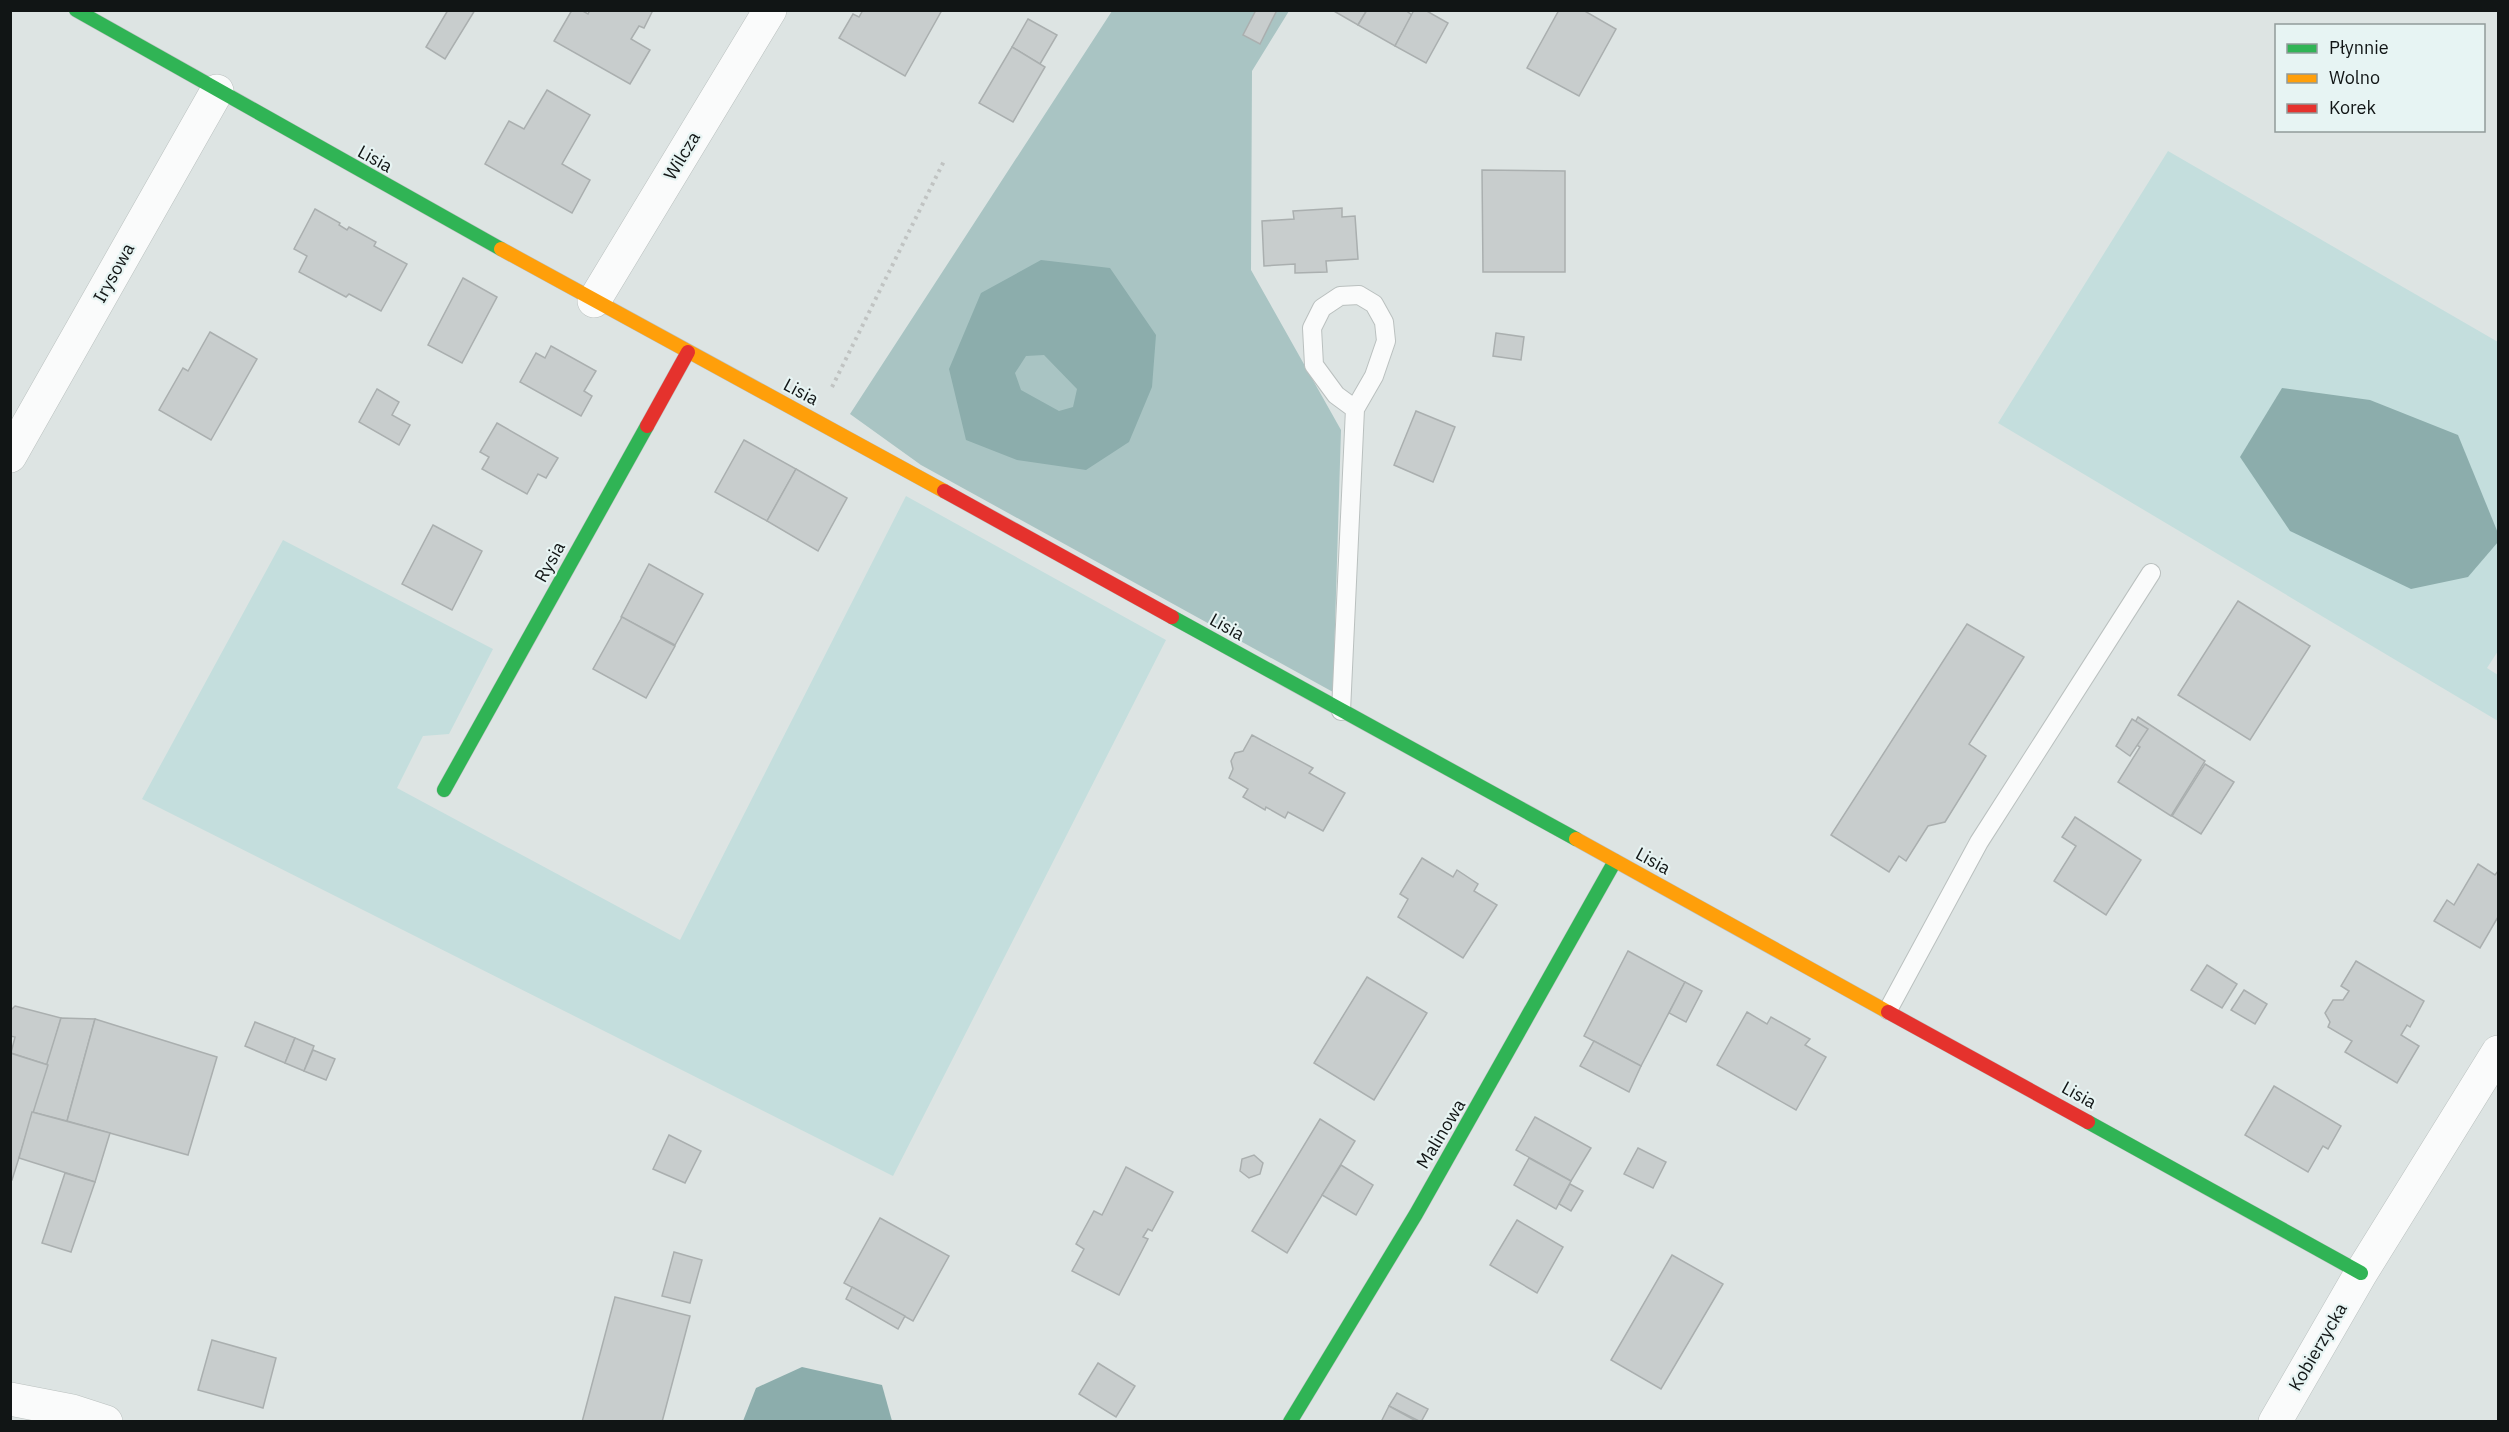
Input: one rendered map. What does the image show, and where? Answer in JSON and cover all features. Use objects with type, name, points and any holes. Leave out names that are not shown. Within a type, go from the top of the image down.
[{"type":"street","name":"Lisia","points":[[76,10],[594,301],[1888,1010],[2361,1273]]},
{"type":"street","name":"Wilcza","points":[[594,301],[770,10]]},
{"type":"street","name":"Irysowa","points":[[10,456],[217,91]]},
{"type":"street","name":"Rysia","points":[[444,790],[688,352]]},
{"type":"street","name":"Malinowa","points":[[1290,1422],[1330,1359],[1478,1107],[1615,861]]},
{"type":"street","name":"Kobierzycka","points":[[2275,1422],[2361,1273],[2499,1052]]},
{"type":"street","points":[[10,1399],[72,1411],[106,1422]]},
{"type":"lane","points":[[1341,711],[1355,409],[1374,376],[1386,342],[1384,321],[1374,304],[1359,295],[1340,296],[1322,308],[1312,328],[1314,365],[1336,396],[1355,409]]},
{"type":"lane","points":[[1888,1010],[1979,842],[2151,573]]},
{"type":"path","points":[[816,421],[945,159]]},
{"type":"shaded area","points":[[1112,11],[1289,11],[1252,71],[1251,270],[1341,430],[1333,692],[921,465],[850,414]]},
{"type":"shaded area","points":[[2168,151],[2498,342],[2498,651],[2487,668],[2498,675],[2498,721],[1998,423]]},
{"type":"shaded area","points":[[1041,260],[1110,268],[1156,335],[1152,387],[1129,442],[1086,470],[1017,460],[966,440],[949,369],[981,293]],"holes":[[[1044,355],[1077,389],[1073,407],[1059,411],[1021,390],[1015,373],[1026,356]]]},
{"type":"shaded area","points":[[2282,388],[2370,400],[2458,435],[2498,533],[2498,542],[2468,577],[2411,589],[2290,531],[2240,457]]},
{"type":"shaded area","points":[[906,496],[1166,640],[893,1176],[142,799],[283,540],[493,649],[449,734],[423,736],[397,788],[680,940]]},
{"type":"shaded area","points":[[802,1367],[882,1385],[892,1421],[743,1421],[756,1388]]},
{"type":"building","points":[[448,10],[475,10],[445,59],[426,47]]},
{"type":"building","points":[[572,10],[581,10],[588,14],[590,10],[653,10],[644,28],[639,26],[631,39],[650,50],[630,84],[554,41]]},
{"type":"building","points":[[863,10],[942,10],[905,76],[839,38],[853,14],[859,17]]},
{"type":"building","points":[[1256,10],[1277,10],[1260,44],[1243,35]]},
{"type":"building","points":[[1332,10],[1367,10],[1358,25]]},
{"type":"building","points":[[1367,10],[1405,10],[1412,15],[1395,46],[1358,25]]},
{"type":"building","points":[[1414,10],[1425,10],[1448,23],[1426,63],[1395,46]]},
{"type":"building","points":[[1559,10],[1583,10],[1616,29],[1579,96],[1527,68]]},
{"type":"building","points":[[1028,19],[1057,35],[1040,64],[1012,47]]},
{"type":"building","points":[[1012,47],[1045,67],[1013,122],[979,103]]},
{"type":"building","points":[[547,90],[590,115],[562,164],[590,180],[572,213],[485,164],[509,121],[524,129]]},
{"type":"building","points":[[1482,170],[1565,171],[1565,272],[1483,272]]},
{"type":"building","points":[[1342,208],[1342,217],[1355,216],[1358,259],[1326,261],[1327,272],[1295,273],[1295,264],[1264,266],[1262,221],[1294,219],[1293,211]]},
{"type":"building","points":[[315,209],[340,223],[339,225],[347,230],[349,227],[376,242],[374,246],[407,264],[381,311],[349,294],[346,297],[299,272],[307,256],[294,249]]},
{"type":"building","points":[[463,278],[497,297],[462,363],[428,345]]},
{"type":"building","points":[[210,332],[257,359],[211,440],[159,410],[183,368],[188,371]]},
{"type":"building","points":[[1496,333],[1524,337],[1521,360],[1493,356]]},
{"type":"building","points":[[551,346],[596,371],[584,391],[592,396],[581,416],[520,382],[536,353],[545,358]]},
{"type":"building","points":[[377,389],[399,402],[392,415],[410,425],[399,445],[359,422]]},
{"type":"building","points":[[1416,411],[1455,427],[1433,482],[1394,465]]},
{"type":"building","points":[[497,423],[558,458],[546,478],[538,474],[527,494],[482,469],[489,457],[480,452]]},
{"type":"building","points":[[744,440],[796,469],[767,521],[715,492]]},
{"type":"building","points":[[796,469],[847,498],[818,551],[767,521]]},
{"type":"building","points":[[433,525],[482,551],[452,610],[402,584]]},
{"type":"building","points":[[649,564],[703,594],[675,645],[621,617]]},
{"type":"building","points":[[2238,601],[2310,646],[2250,740],[2178,695]]},
{"type":"building","points":[[622,617],[675,646],[646,698],[593,669]]},
{"type":"building","points":[[1967,624],[2024,657],[1969,744],[1986,756],[1945,822],[1928,826],[1906,861],[1899,856],[1889,872],[1831,835]]},
{"type":"building","points":[[2138,717],[2205,761],[2171,816],[2118,782],[2140,747],[2126,738]]},
{"type":"building","points":[[2132,719],[2148,729],[2130,756],[2116,746]]},
{"type":"building","points":[[1252,735],[1313,768],[1309,773],[1345,793],[1323,831],[1288,812],[1285,818],[1243,797],[1248,789],[1229,778],[1233,769],[1231,761],[1235,753],[1243,751]]},
{"type":"building","points":[[2205,764],[2234,782],[2201,834],[2172,816]]},
{"type":"building","points":[[2075,817],[2141,860],[2106,915],[2054,881],[2076,846],[2062,837]]},
{"type":"building","points":[[1422,858],[1453,877],[1457,870],[1478,884],[1474,891],[1497,905],[1463,958],[1398,917],[1408,899],[1400,894]]},
{"type":"building","points":[[2478,864],[2495,875],[2498,871],[2498,917],[2480,948],[2434,921],[2447,900],[2454,905]]},
{"type":"building","points":[[1628,951],[1685,982],[1641,1066],[1584,1036]]},
{"type":"building","points":[[2356,961],[2424,1001],[2410,1027],[2407,1025],[2401,1035],[2419,1046],[2397,1083],[2345,1052],[2352,1041],[2328,1027],[2330,1022],[2325,1013],[2333,1000],[2343,1000],[2349,991],[2341,986]]},
{"type":"building","points":[[2207,965],[2237,984],[2222,1008],[2191,990]]},
{"type":"building","points":[[1367,977],[1427,1013],[1374,1100],[1314,1063]]},
{"type":"building","points":[[1685,982],[1702,991],[1686,1022],[1669,1013]]},
{"type":"building","points":[[2244,990],[2267,1004],[2255,1024],[2231,1010]]},
{"type":"building","points":[[15,1006],[61,1018],[48,1065],[11,1053],[15,1037],[10,1036],[10,1011]]},
{"type":"building","points":[[1747,1012],[1767,1024],[1771,1017],[1810,1039],[1805,1045],[1826,1057],[1796,1110],[1717,1065]]},
{"type":"building","points":[[61,1018],[95,1019],[67,1121],[32,1112]]},
{"type":"building","points":[[95,1019],[217,1057],[188,1155],[67,1121]]},
{"type":"building","points":[[255,1022],[295,1038],[285,1063],[245,1046]]},
{"type":"building","points":[[295,1038],[314,1046],[304,1071],[285,1063]]},
{"type":"building","points":[[1594,1041],[1641,1066],[1629,1092],[1580,1066]]},
{"type":"building","points":[[313,1050],[335,1059],[326,1080],[304,1071]]},
{"type":"building","points":[[10,1053],[48,1065],[12,1180],[10,1180]]},
{"type":"building","points":[[2274,1086],[2341,1126],[2328,1149],[2323,1146],[2308,1172],[2245,1135]]},
{"type":"building","points":[[32,1112],[110,1133],[95,1182],[19,1158]]},
{"type":"building","points":[[1535,1117],[1591,1148],[1571,1181],[1516,1150]]},
{"type":"building","points":[[1320,1119],[1355,1141],[1287,1253],[1252,1231]]},
{"type":"building","points":[[669,1135],[701,1151],[685,1183],[653,1169]]},
{"type":"building","points":[[1638,1148],[1666,1162],[1653,1188],[1624,1174]]},
{"type":"building","points":[[1254,1155],[1263,1163],[1260,1174],[1249,1178],[1240,1171],[1242,1159]]},
{"type":"building","points":[[1529,1158],[1571,1181],[1556,1209],[1514,1185]]},
{"type":"building","points":[[1341,1165],[1373,1185],[1356,1215],[1322,1195]]},
{"type":"building","points":[[1126,1167],[1173,1192],[1152,1231],[1148,1229],[1143,1237],[1148,1239],[1119,1295],[1072,1271],[1084,1249],[1076,1244],[1094,1211],[1102,1215]]},
{"type":"building","points":[[65,1173],[95,1182],[71,1252],[42,1243]]},
{"type":"building","points":[[1570,1184],[1583,1191],[1571,1211],[1559,1204]]},
{"type":"building","points":[[880,1218],[949,1256],[913,1321],[844,1283]]},
{"type":"building","points":[[1517,1220],[1563,1247],[1537,1293],[1490,1265]]},
{"type":"building","points":[[674,1252],[702,1260],[690,1303],[662,1296]]},
{"type":"building","points":[[1672,1255],[1723,1284],[1661,1389],[1611,1360]]},
{"type":"building","points":[[852,1287],[905,1316],[898,1329],[846,1299]]},
{"type":"building","points":[[615,1297],[690,1316],[662,1422],[582,1422]]},
{"type":"building","points":[[212,1340],[276,1358],[263,1408],[198,1390]]},
{"type":"building","points":[[1098,1363],[1135,1386],[1116,1417],[1079,1394]]},
{"type":"building","points":[[1397,1393],[1428,1409],[1421,1422],[1389,1406]]},
{"type":"building","points":[[1389,1406],[1418,1422],[1381,1422]]},
{"type":"traffic: fast","points":[[76,10],[501,249]]},
{"type":"traffic: fast","points":[[444,790],[647,426]]},
{"type":"traffic: fast","points":[[1172,617],[1576,839]]},
{"type":"traffic: fast","points":[[1290,1422],[1416,1214],[1615,861]]},
{"type":"traffic: fast","points":[[2088,1122],[2361,1273]]},
{"type":"traffic: slow","points":[[501,249],[944,491]]},
{"type":"traffic: slow","points":[[1576,839],[1888,1012]]},
{"type":"traffic: jam","points":[[647,426],[688,352]]},
{"type":"traffic: jam","points":[[944,491],[1172,617]]},
{"type":"traffic: jam","points":[[1888,1012],[2088,1122]]}]
